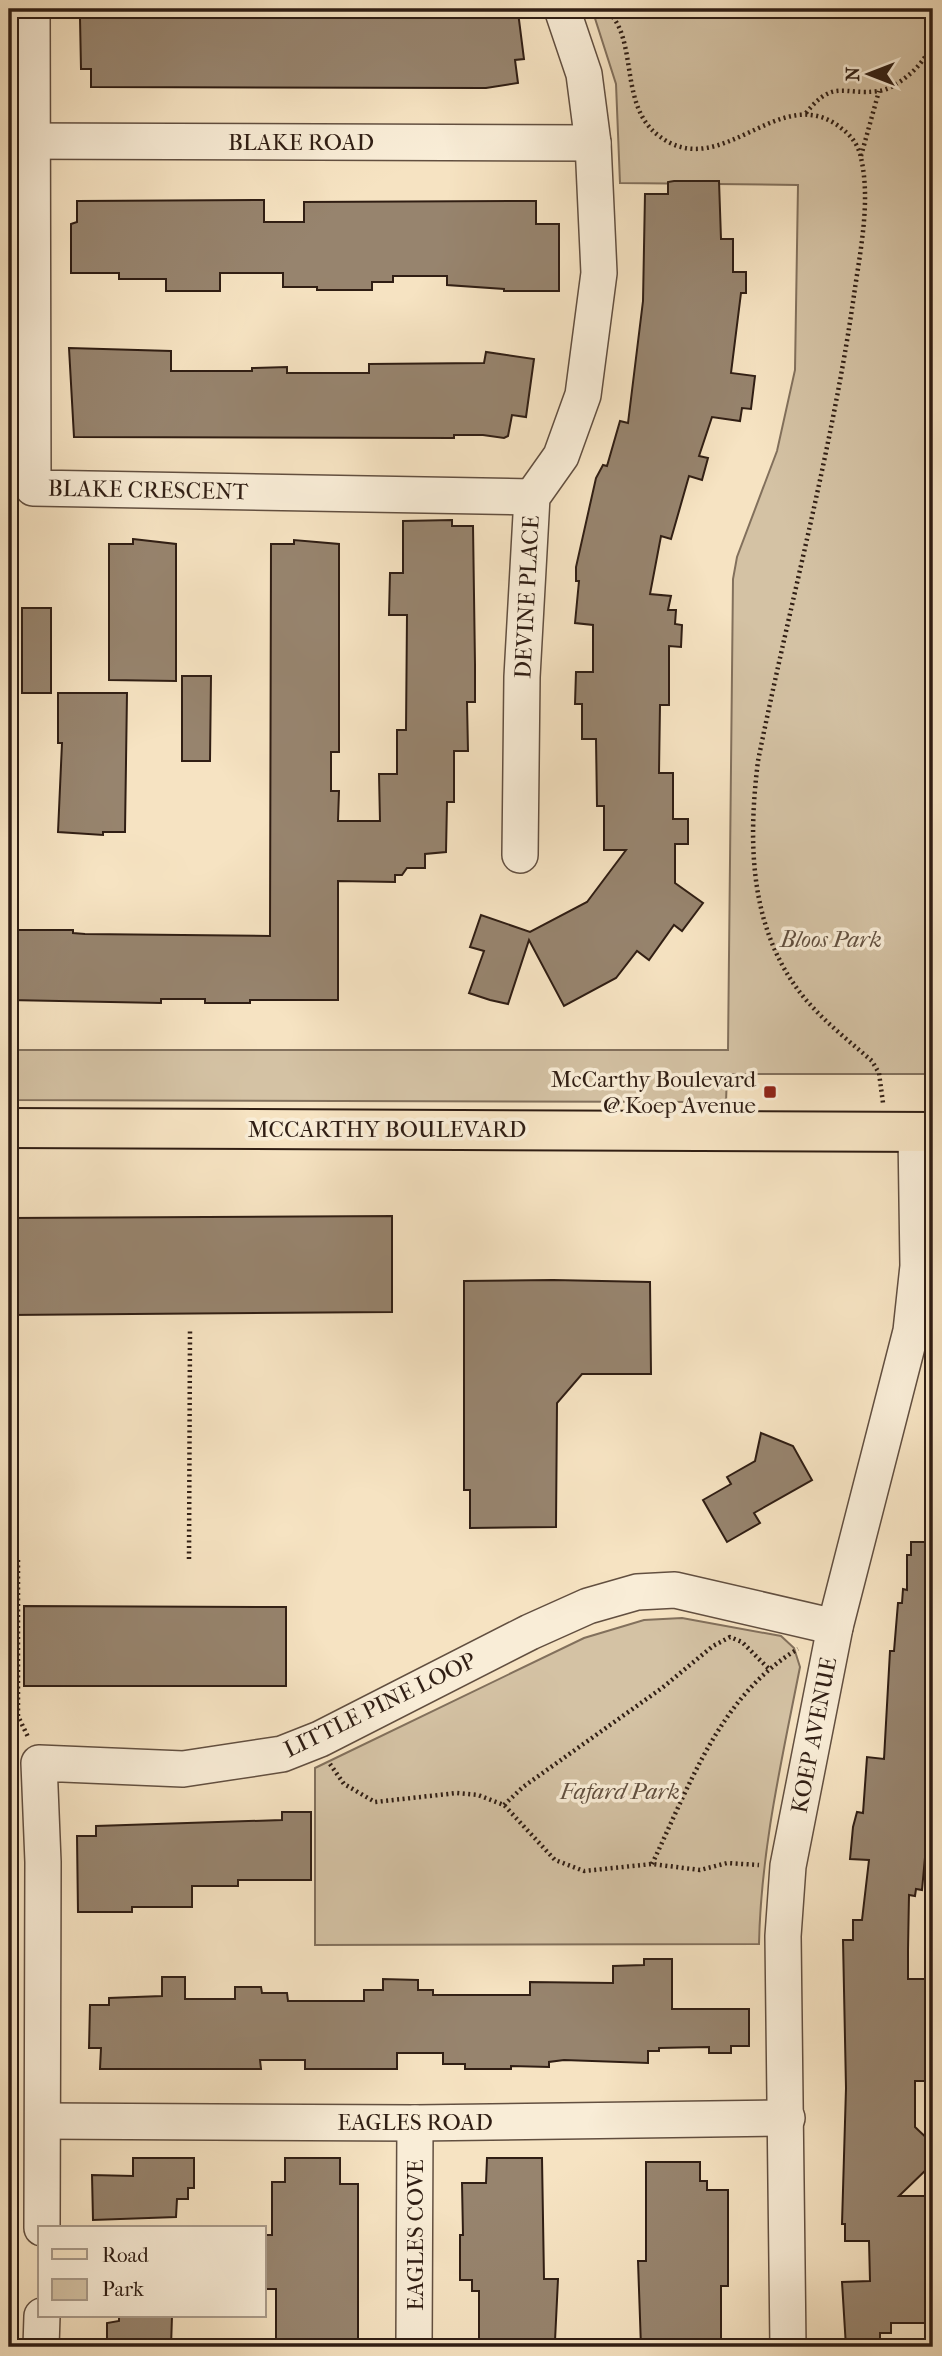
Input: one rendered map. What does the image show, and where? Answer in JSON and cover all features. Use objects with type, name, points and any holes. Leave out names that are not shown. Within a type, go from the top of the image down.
[{"type":"main road","name":"MCCARTHY BOULEVARD","points":[[9,1128],[911,1132]]},
{"type":"street","name":"BLAKE CRESCENT","points":[[32,9],[20,141],[33,488],[532,497]]},
{"type":"street","name":"DEVINE PLACE","points":[[520,855],[522,677],[532,497],[561,456],[583,395],[599,273],[593,143],[584,74],[562,9]]},
{"type":"street","name":"BLAKE ROAD","points":[[20,141],[593,143]]},
{"type":"street","name":"KOEP AVENUE","points":[[788,2347],[783,1936],[788,1866],[835,1627],[911,1331],[918,1266],[911,1132]]},
{"type":"street","name":"LITTLE PINE LOOP","points":[[39,1763],[183,1769],[239,1763],[282,1754],[320,1739],[530,1632],[588,1606],[636,1592],[675,1590],[835,1627]]},
{"type":"street","points":[[39,1763],[42,2226]]},
{"type":"street","name":"EAGLES ROAD","points":[[43,2121],[415,2123],[787,2118]]},
{"type":"street","name":"EAGLES COVE","points":[[414,2347],[415,2123]]},
{"type":"street","points":[[41,2347],[42,2318]]},
{"type":"path","points":[[604,9],[612,11],[619,28],[633,97],[645,122],[659,137],[694,149],[714,148],[789,114],[806,113],[817,115],[842,128],[855,141],[861,157]]},
{"type":"path","points":[[806,113],[818,97],[835,90],[879,91],[904,79],[928,52],[933,9]]},
{"type":"path","points":[[879,91],[861,157],[863,216],[848,336],[758,761],[754,855],[759,901],[774,947],[802,995],[872,1062],[911,1132]]},
{"type":"path","points":[[189,1559],[190,1331]]},
{"type":"path","points":[[18,1560],[18,1716],[39,1763]]},
{"type":"path","points":[[652,1864],[690,1781],[718,1730],[769,1669],[835,1627]]},
{"type":"path","points":[[504,1805],[523,1787],[662,1688],[713,1646],[730,1637],[742,1642],[769,1669]]},
{"type":"path","points":[[320,1739],[329,1762],[344,1784],[375,1802],[457,1793],[478,1795],[504,1805],[555,1860],[584,1871],[652,1864],[700,1870],[727,1863],[788,1866]]},
{"type":"green space","name":"Bloos Park","points":[[592,9],[933,9],[933,1074],[727,1074],[726,1102],[9,1100],[9,1050],[728,1050],[733,579],[737,557],[777,451],[795,370],[798,185],[620,183],[616,84]]},
{"type":"green space","name":"Fafard Park","points":[[682,1618],[781,1636],[794,1648],[800,1667],[768,1839],[759,1944],[315,1945],[315,1768],[584,1638],[644,1620]]},
{"type":"building","points":[[135,9],[465,9],[465,16],[498,11],[498,15],[518,12],[524,59],[515,60],[518,83],[486,88],[91,87],[91,69],[81,69],[80,18],[100,18],[105,12],[135,12]]},
{"type":"building","points":[[719,181],[721,239],[733,239],[733,272],[746,272],[746,293],[741,293],[731,373],[755,376],[751,409],[742,408],[740,421],[712,417],[699,456],[708,458],[702,480],[689,476],[671,539],[661,536],[650,594],[671,596],[668,610],[676,610],[675,624],[682,625],[681,647],[669,646],[669,705],[660,705],[659,773],[673,773],[673,819],[688,819],[688,844],[675,844],[675,883],[703,903],[682,931],[674,925],[649,960],[637,951],[616,978],[564,1006],[529,940],[508,1004],[469,993],[484,951],[470,947],[481,915],[530,932],[587,902],[626,850],[604,850],[604,806],[597,806],[596,739],[582,739],[582,704],[575,704],[576,672],[593,672],[593,625],[575,623],[579,581],[576,581],[576,567],[596,478],[603,465],[607,466],[620,421],[628,423],[643,301],[645,194],[668,194],[668,182]]},
{"type":"building","points":[[264,200],[264,222],[304,222],[304,202],[536,201],[536,224],[559,224],[559,291],[504,291],[447,285],[447,276],[393,276],[393,282],[372,282],[372,290],[317,290],[317,287],[283,287],[283,273],[220,273],[220,291],[166,291],[166,279],[119,279],[119,273],[71,273],[71,224],[77,222],[77,201]]},
{"type":"building","points":[[69,348],[171,351],[171,371],[252,371],[252,368],[287,367],[287,373],[369,373],[369,364],[484,363],[486,352],[534,359],[526,417],[512,415],[508,436],[504,438],[483,435],[454,435],[454,438],[74,437]]},
{"type":"building","points":[[452,520],[452,526],[473,526],[475,702],[467,702],[468,751],[454,751],[454,802],[447,802],[446,852],[425,854],[425,868],[407,868],[402,875],[395,875],[395,882],[338,881],[338,1000],[205,1003],[205,999],[161,999],[161,1003],[9,1000],[9,932],[15,930],[73,930],[73,933],[85,934],[270,936],[271,544],[294,544],[294,540],[339,544],[339,752],[331,752],[331,791],[339,791],[338,821],[380,821],[379,774],[397,774],[397,730],[406,730],[407,615],[389,615],[390,573],[403,573],[403,521]]},
{"type":"building","points":[[133,539],[176,544],[176,681],[109,680],[109,544],[133,544]]},
{"type":"building","points":[[22,608],[51,608],[51,693],[22,693]]},
{"type":"building","points":[[182,676],[211,676],[210,761],[182,761]]},
{"type":"building","points":[[58,693],[127,693],[125,832],[103,832],[103,835],[58,832],[62,743],[58,743]]},
{"type":"building","points":[[392,1216],[392,1312],[9,1315],[9,1218]]},
{"type":"building","points":[[464,1281],[650,1282],[651,1374],[582,1374],[557,1403],[556,1527],[470,1528],[470,1490],[464,1490]]},
{"type":"building","points":[[761,1433],[793,1446],[812,1480],[754,1513],[760,1523],[727,1542],[703,1500],[731,1484],[727,1477],[755,1461]]},
{"type":"building","points":[[911,1542],[933,1542],[933,1814],[929,1814],[922,1890],[916,1889],[915,1896],[909,1895],[908,1950],[908,1979],[933,1979],[932,2081],[915,2081],[915,2127],[932,2143],[932,2164],[899,2196],[928,2196],[928,2214],[933,2214],[933,2305],[927,2305],[927,2323],[891,2323],[891,2333],[880,2333],[880,2347],[846,2347],[842,2282],[870,2281],[869,2241],[845,2241],[845,2224],[842,2224],[846,2088],[843,1940],[853,1940],[853,1920],[862,1920],[869,1860],[850,1859],[853,1827],[857,1812],[863,1813],[867,1757],[884,1759],[890,1651],[894,1651],[898,1603],[902,1603],[903,1589],[907,1590],[907,1555],[911,1555]]},
{"type":"building","points":[[24,1606],[286,1607],[286,1686],[24,1686]]},
{"type":"building","points":[[282,1812],[311,1812],[311,1880],[238,1880],[238,1886],[192,1886],[192,1907],[132,1907],[132,1912],[78,1912],[77,1836],[96,1836],[96,1826],[282,1820]]},
{"type":"building","points":[[644,1959],[672,1959],[672,2009],[749,2009],[749,2046],[731,2046],[731,2053],[709,2053],[709,2047],[659,2048],[659,2051],[648,2051],[648,2063],[564,2060],[549,2062],[549,2067],[511,2066],[511,2069],[465,2069],[465,2064],[443,2064],[443,2053],[397,2053],[397,2069],[305,2069],[305,2060],[260,2060],[261,2069],[100,2069],[101,2048],[89,2048],[90,2005],[109,2005],[109,1998],[162,1996],[162,1977],[185,1977],[185,1999],[235,1999],[235,1987],[261,1987],[262,1993],[287,1993],[288,2001],[364,2001],[364,1990],[383,1990],[383,1979],[418,1980],[418,1990],[433,1990],[433,1995],[530,1995],[530,1982],[613,1983],[613,1966],[644,1965]]},
{"type":"building","points":[[133,2158],[194,2158],[194,2188],[188,2188],[188,2199],[177,2199],[176,2217],[93,2220],[92,2175],[133,2176]]},
{"type":"building","points":[[285,2158],[340,2158],[340,2184],[358,2184],[358,2347],[276,2347],[276,2289],[266,2289],[266,2235],[272,2235],[272,2182],[285,2182]]},
{"type":"building","points":[[487,2158],[542,2158],[544,2279],[558,2279],[555,2341],[548,2341],[548,2347],[479,2347],[479,2291],[472,2291],[472,2280],[460,2280],[462,2183],[486,2183]]},
{"type":"building","points":[[646,2162],[700,2162],[700,2181],[707,2181],[707,2190],[728,2190],[728,2286],[721,2286],[721,2347],[641,2347],[638,2261],[646,2261]]},
{"type":"building","points":[[119,2318],[172,2318],[171,2347],[107,2347],[107,2323],[119,2321]]},
{"type":"place","name":"McCarthy Boulevard @ Koep Avenue","points":[[770,1092]]}]
